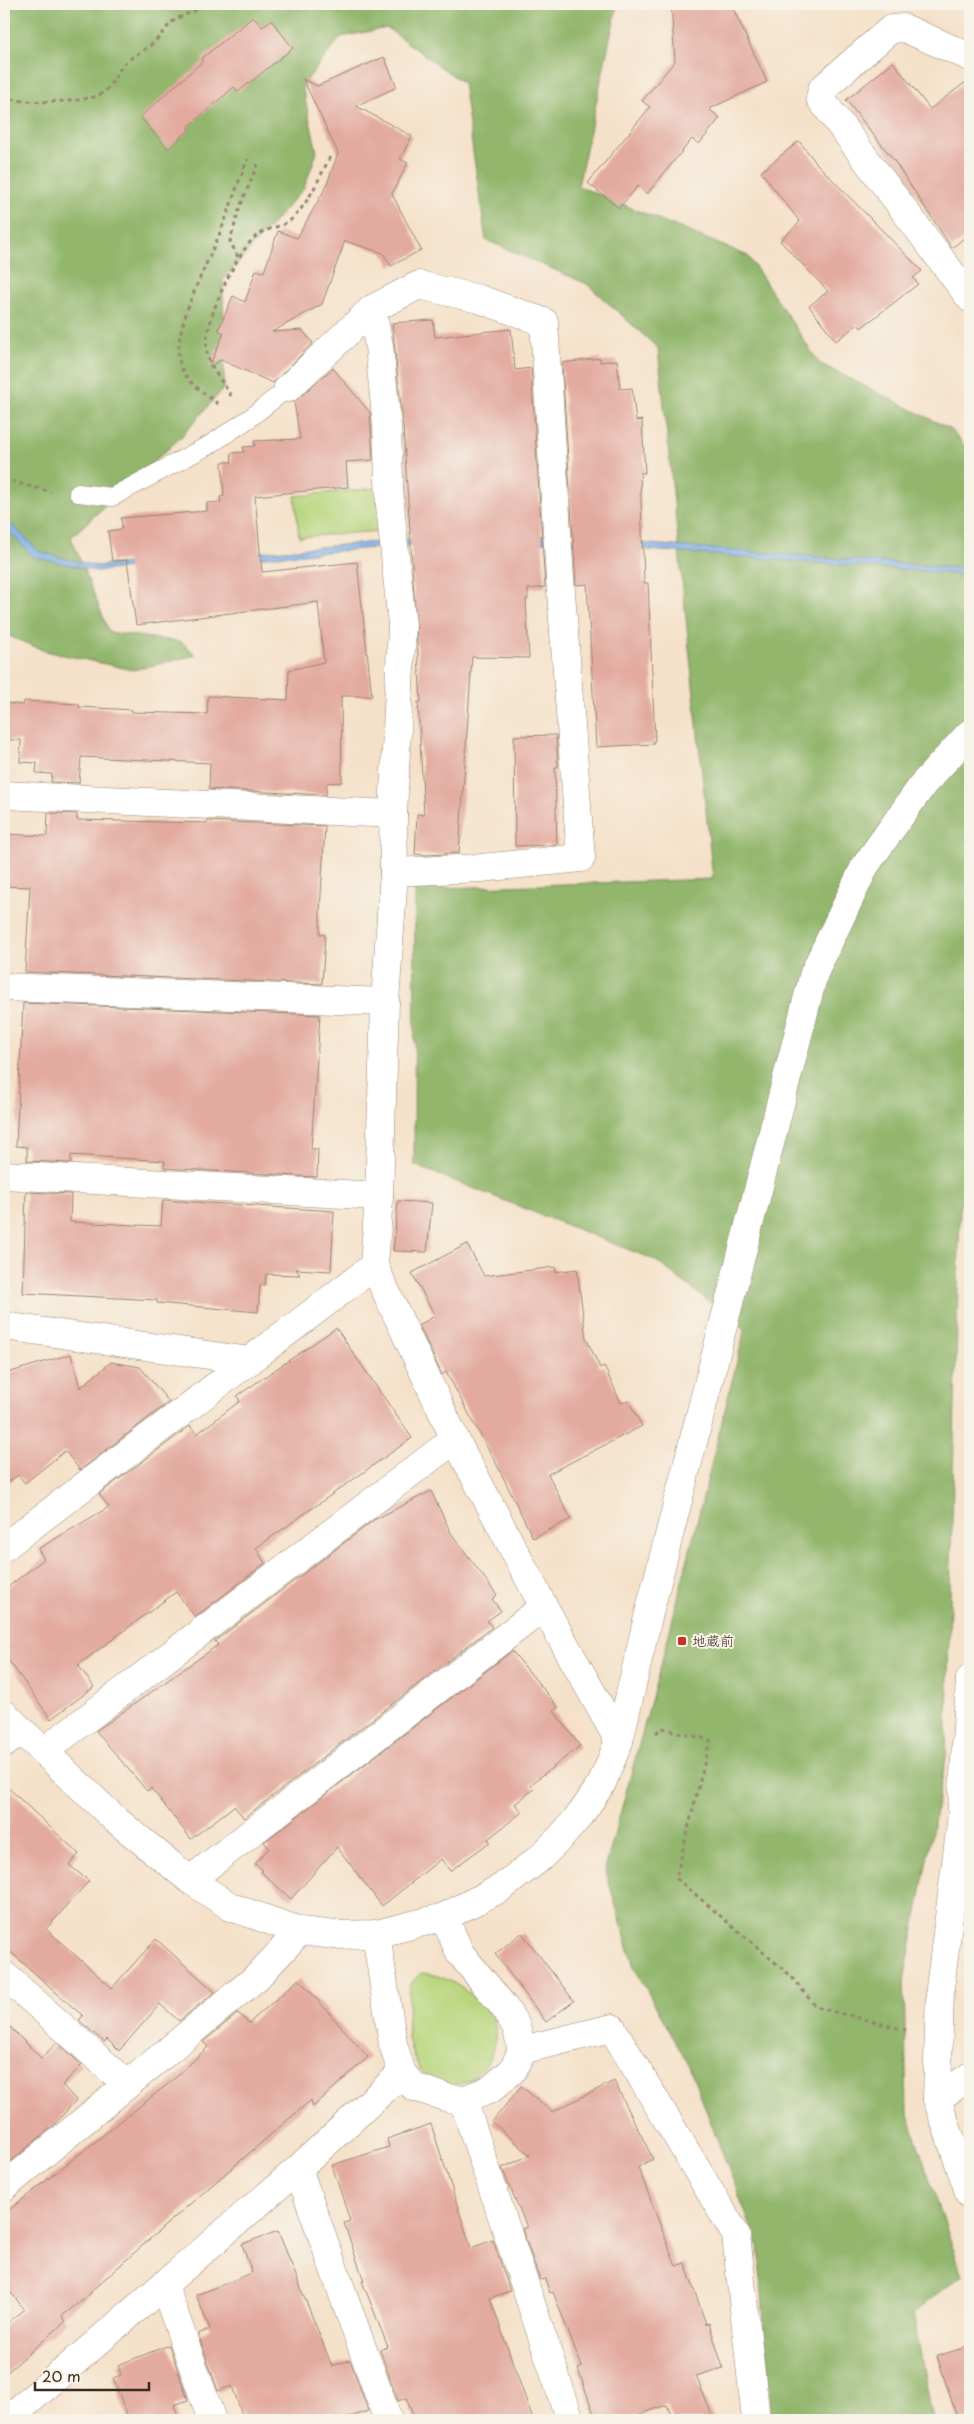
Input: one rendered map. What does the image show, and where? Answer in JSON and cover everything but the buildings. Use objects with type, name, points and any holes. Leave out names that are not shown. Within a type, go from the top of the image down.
[{"type":"street","points":[[970,57],[904,28],[891,29],[822,89],[820,98],[970,298]]},
{"type":"street","points":[[288,388],[372,309],[418,285],[479,299],[544,322],[560,579],[581,858],[481,868],[394,872]]},
{"type":"street","points":[[372,309],[387,427],[390,505],[402,625],[393,814],[394,872],[385,1002],[379,1196],[374,1266],[455,1439],[544,1607],[620,1741]]},
{"type":"street","points":[[9,1729],[44,1751],[116,1820],[190,1880],[231,1907],[300,1931],[335,1935],[376,1934],[444,1917],[501,1888],[554,1844],[581,1814],[602,1784],[620,1741],[648,1618],[814,973],[864,866],[924,783],[970,733]]},
{"type":"street","points":[[4,795],[393,814]]},
{"type":"street","points":[[4,987],[385,1002]]},
{"type":"street","points":[[4,1175],[379,1196]]},
{"type":"street","points":[[4,1547],[374,1266]]},
{"type":"street","points":[[4,1326],[250,1361]]},
{"type":"street","points":[[44,1751],[455,1439]]},
{"type":"street","points":[[190,1880],[544,1607]]},
{"type":"street","points":[[970,1679],[966,1819],[940,1988],[937,2099],[970,2194]]},
{"type":"street","points":[[376,1934],[393,2044],[402,2073],[414,2087],[448,2098],[463,2100],[491,2089],[513,2070],[522,2050],[516,2026],[504,2006],[460,1953],[444,1917]]},
{"type":"street","points":[[4,2187],[257,1977],[300,1931]]},
{"type":"street","points":[[4,1975],[127,2084]]},
{"type":"street","points":[[522,2050],[612,2028],[736,2235],[756,2420]]},
{"type":"street","points":[[7,2420],[298,2169],[402,2073]]},
{"type":"street","points":[[937,2099],[970,2076]]},
{"type":"street","points":[[463,2100],[570,2420]]},
{"type":"street","points":[[298,2169],[388,2420]]},
{"type":"street","points":[[164,2285],[212,2420]]},
{"type":"lane","points":[[78,493],[112,497],[211,444],[230,420],[250,418],[288,388]]},
{"type":"path","points":[[4,97],[13,102],[30,102],[86,99],[98,96],[107,89],[125,63],[154,42],[173,21],[194,12],[204,4]]},
{"type":"path","points":[[230,420],[231,395],[207,356],[207,340],[217,303],[238,257],[255,236],[294,218],[324,174],[331,155]]},
{"type":"path","points":[[230,420],[203,391],[193,387],[180,364],[180,347],[183,322],[207,267],[225,221],[235,187],[248,159]]},
{"type":"path","points":[[238,257],[230,242],[240,207],[260,161]]},
{"type":"path","points":[[4,479],[55,493],[78,493]]},
{"type":"path","points":[[655,1734],[662,1728],[710,1740],[676,1878],[790,1976],[816,2007],[938,2040]]},
{"type":"green space","points":[[4,4],[615,4],[616,11],[578,186],[748,256],[819,363],[950,429],[970,452],[970,1186],[960,1205],[946,1758],[904,1981],[907,2112],[962,2275],[913,2314],[933,2420],[772,2420],[758,2245],[689,2066],[634,1967],[605,1869],[666,1646],[745,1329],[655,1260],[414,1165],[415,889],[713,879],[658,348],[587,284],[486,240],[463,83],[387,28],[341,37],[302,86],[317,152],[304,188],[223,280],[224,388],[181,437],[71,537],[109,632],[181,642],[196,655],[133,670],[45,651],[4,634]]},
{"type":"green space","points":[[377,488],[380,531],[299,537],[295,496]]},
{"type":"green space","points":[[421,1973],[449,1980],[460,1987],[481,2004],[494,2021],[496,2028],[490,2058],[477,2074],[459,2084],[438,2083],[426,2076],[417,2064],[411,2051],[408,2037],[408,2019],[411,1984]]},
{"type":"water","points":[[4,517],[40,552],[96,566],[495,532],[970,569],[970,575],[495,538],[96,571],[34,557],[4,527]]},
{"type":"place","name":"地蔵前","points":[[682,1641]]}]
